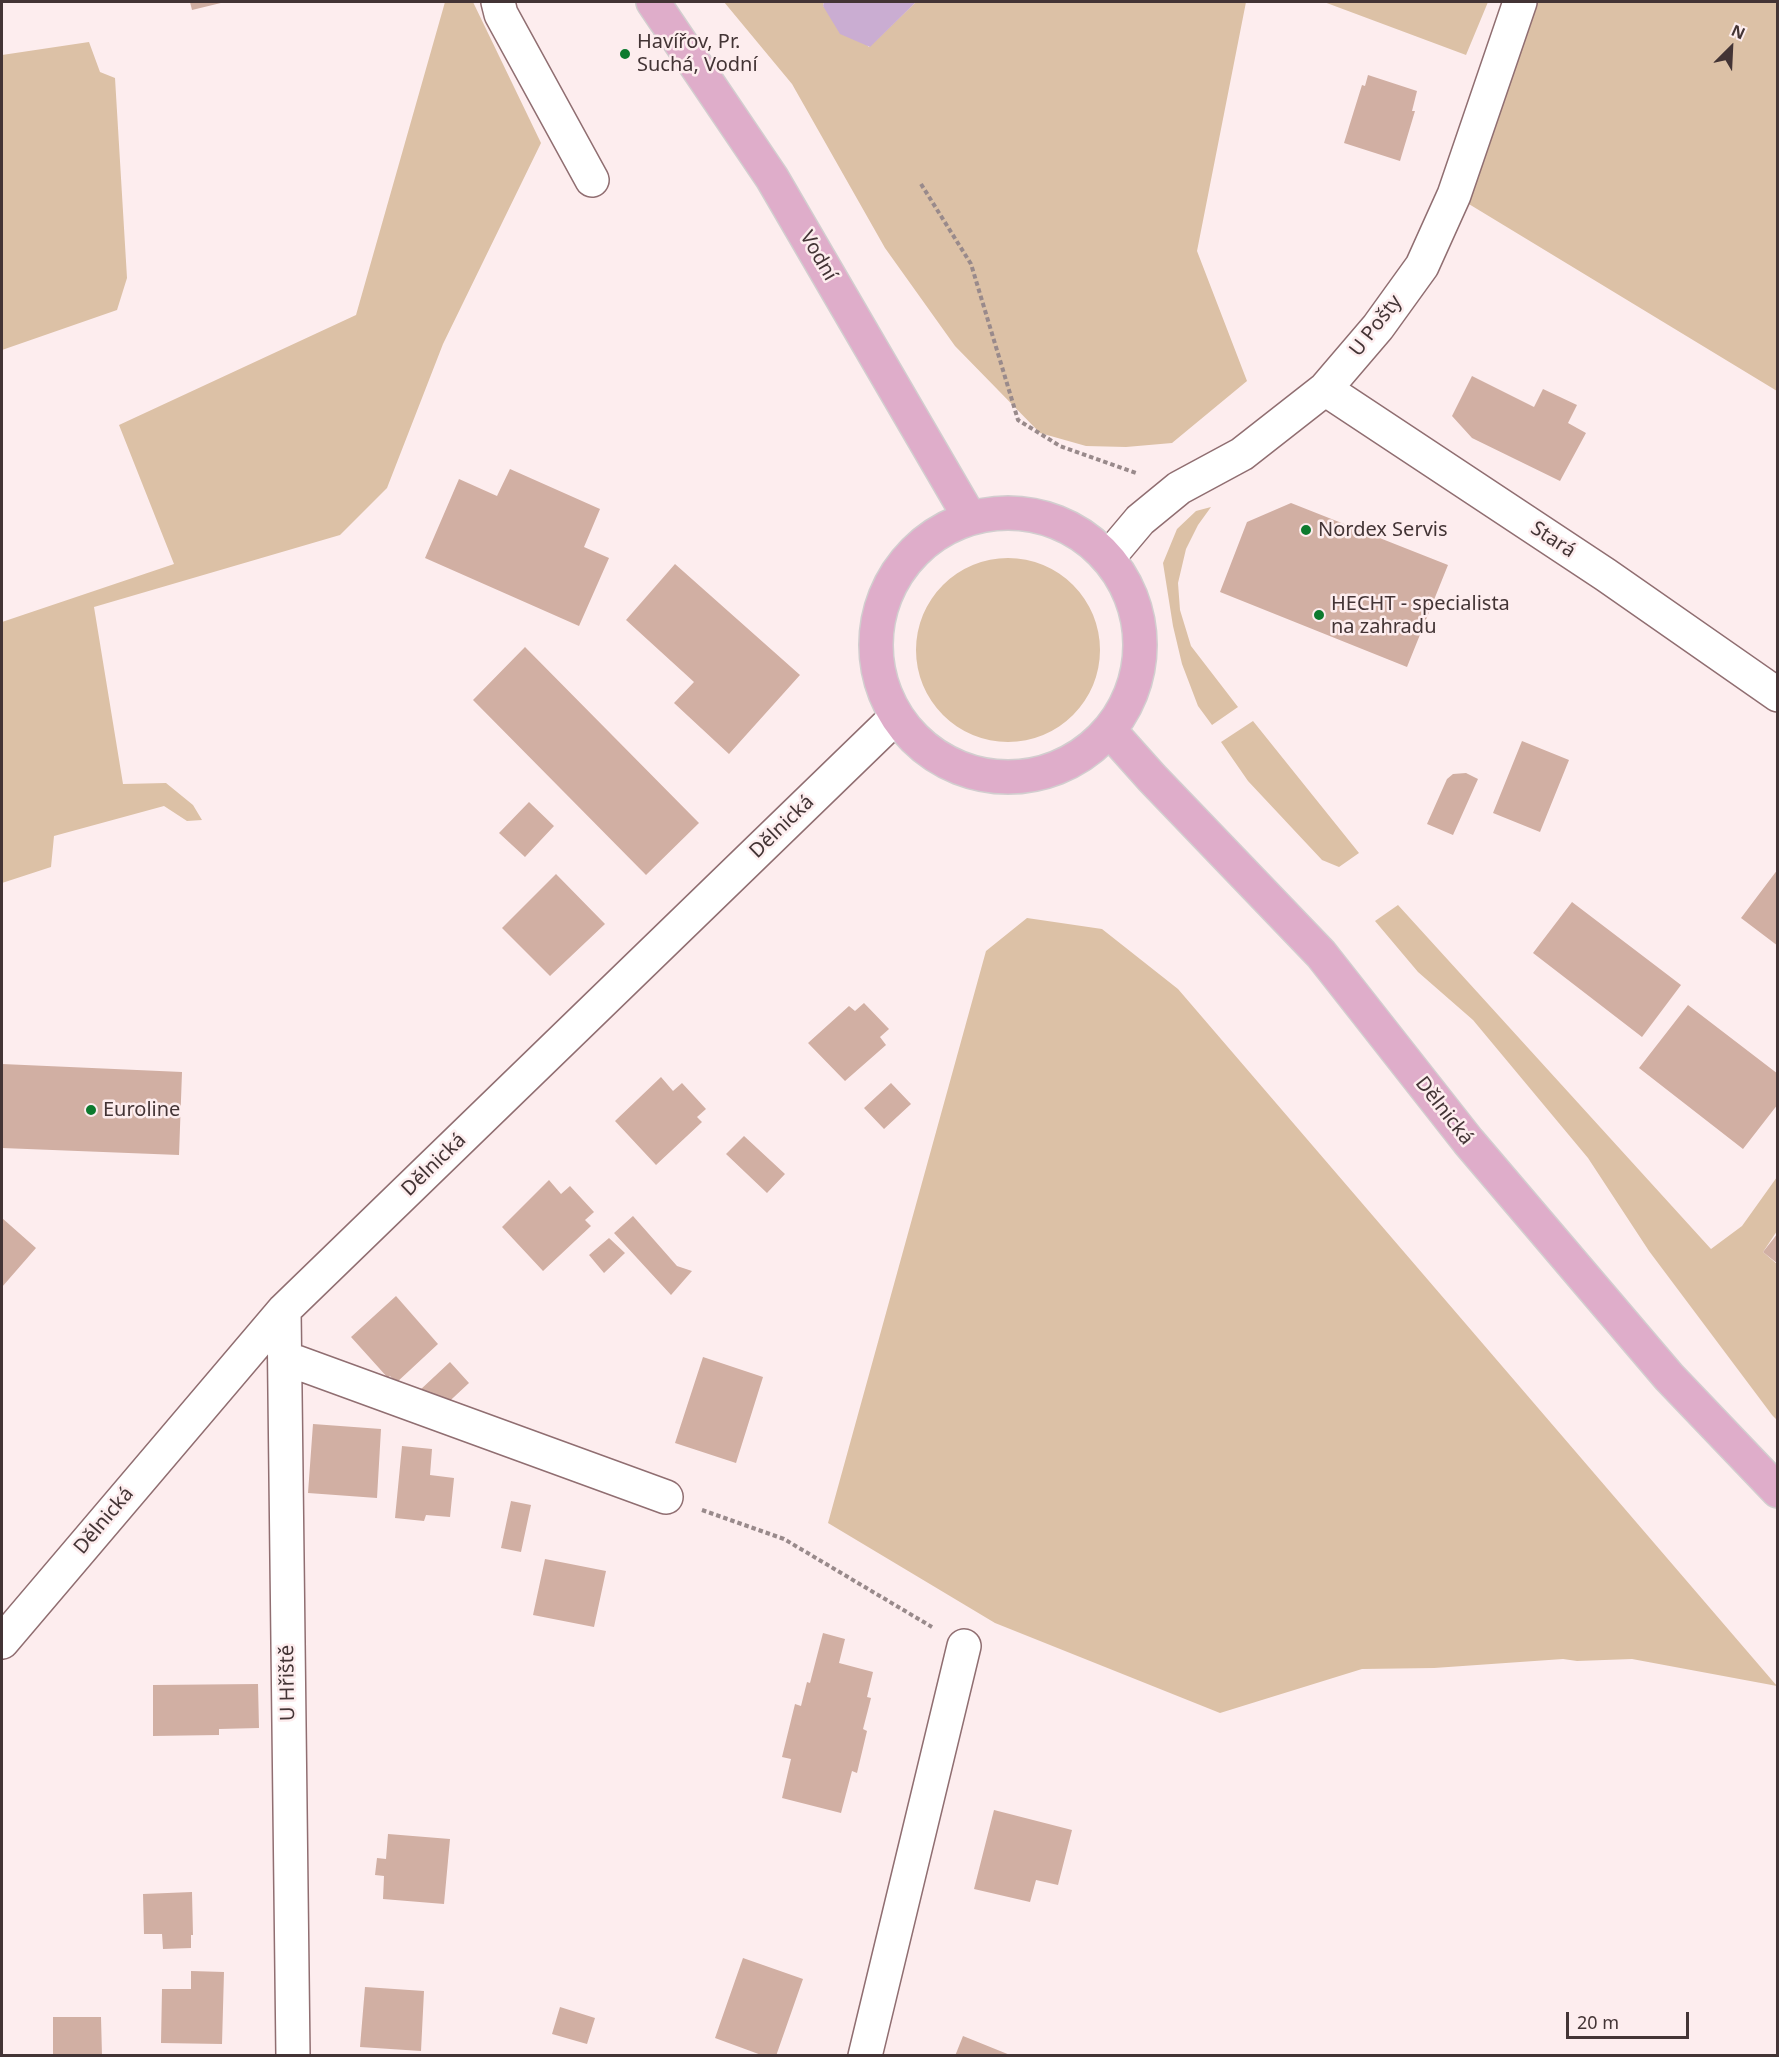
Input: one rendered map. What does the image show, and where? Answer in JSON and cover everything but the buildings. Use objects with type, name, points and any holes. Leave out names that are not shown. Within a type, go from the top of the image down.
[{"type":"main road","name":"Vodní","points":[[654,2],[772,178],[970,518]]},
{"type":"main road","points":[[1008,512],[1045,518],[1080,534],[1108,558],[1129,590],[1140,626],[1140,664],[1130,700],[1110,731],[1078,759],[1041,774],[999,778],[959,769],[923,748],[896,717],[882,689],[876,659],[876,628],[884,598],[898,572],[917,548],[942,530],[970,518],[1008,512]]},
{"type":"main road","name":"Dělnická","points":[[1110,731],[1321,954],[1468,1141],[1669,1377],[1778,1491]]},
{"type":"street","points":[[498,2],[501,14],[592,180]]},
{"type":"street","name":"U Pošty","points":[[1108,558],[1140,520],[1179,488],[1242,454],[1325,389],[1378,327],[1422,266],[1454,195],[1520,2]]},
{"type":"street","name":"Stará","points":[[1325,389],[1606,576],[1778,695]]},
{"type":"street","name":"Dělnická","points":[[2,1642],[284,1311],[896,717]]},
{"type":"street","name":"U Hřiště","points":[[284,1311],[293,2055]]},
{"type":"street","points":[[285,1358],[666,1497]]},
{"type":"street","points":[[865,2055],[964,1646]]},
{"type":"path","points":[[921,184],[971,264],[1018,420],[1060,446],[1179,488]]},
{"type":"path","points":[[666,1497],[784,1539],[964,1646]]},
{"type":"shaded area","points":[[445,2],[473,2],[541,143],[443,344],[387,488],[340,535],[94,607],[123,784],[166,783],[193,805],[202,820],[187,821],[164,806],[54,836],[51,867],[2,883],[2,622],[174,564],[119,425],[356,315]]},
{"type":"shaded area","points":[[724,2],[824,2],[823,6],[869,47],[916,2],[1246,2],[1197,251],[1247,381],[1172,443],[1126,447],[1086,446],[1040,433],[955,346],[885,248],[792,84]]},
{"type":"shaded area","points":[[824,2],[916,2],[870,47],[840,34],[823,6]]},
{"type":"shaded area","points":[[1324,2],[1488,2],[1466,55]]},
{"type":"shaded area","points":[[1520,2],[1777,2],[1777,391],[1454,195]]},
{"type":"shaded area","points":[[89,42],[100,72],[115,78],[127,278],[117,310],[2,350],[2,55]]},
{"type":"shaded area","points":[[1211,507],[1198,525],[1186,549],[1178,583],[1180,610],[1191,646],[1238,707],[1212,725],[1198,706],[1182,664],[1173,626],[1163,563],[1177,529],[1196,511]]},
{"type":"shaded area","points":[[1008,558],[1043,565],[1073,585],[1093,615],[1100,650],[1093,685],[1073,715],[1043,735],[1008,742],[973,735],[943,715],[923,685],[916,650],[923,615],[943,585],[973,565]]},
{"type":"shaded area","points":[[1253,721],[1359,853],[1339,867],[1322,860],[1248,781],[1221,742]]},
{"type":"shaded area","points":[[1398,905],[1711,1249],[1742,1226],[1777,1177],[1777,1231],[1763,1252],[1777,1264],[1777,1420],[1649,1251],[1588,1158],[1473,1020],[1418,972],[1375,921]]},
{"type":"shaded area","points":[[1027,918],[1102,929],[1178,989],[1777,1686],[1632,1659],[1577,1661],[1563,1659],[1434,1668],[1362,1669],[1220,1713],[995,1623],[828,1523],[986,951]]},
{"type":"place","name":"Havířov, Pr. Suchá, Vodní","points":[[625,54]]},
{"type":"place","name":"Nordex Servis","points":[[1306,530]]},
{"type":"place","name":"HECHT - specialista na zahradu","points":[[1319,615]]},
{"type":"place","name":"Euroline","points":[[91,1110]]}]
